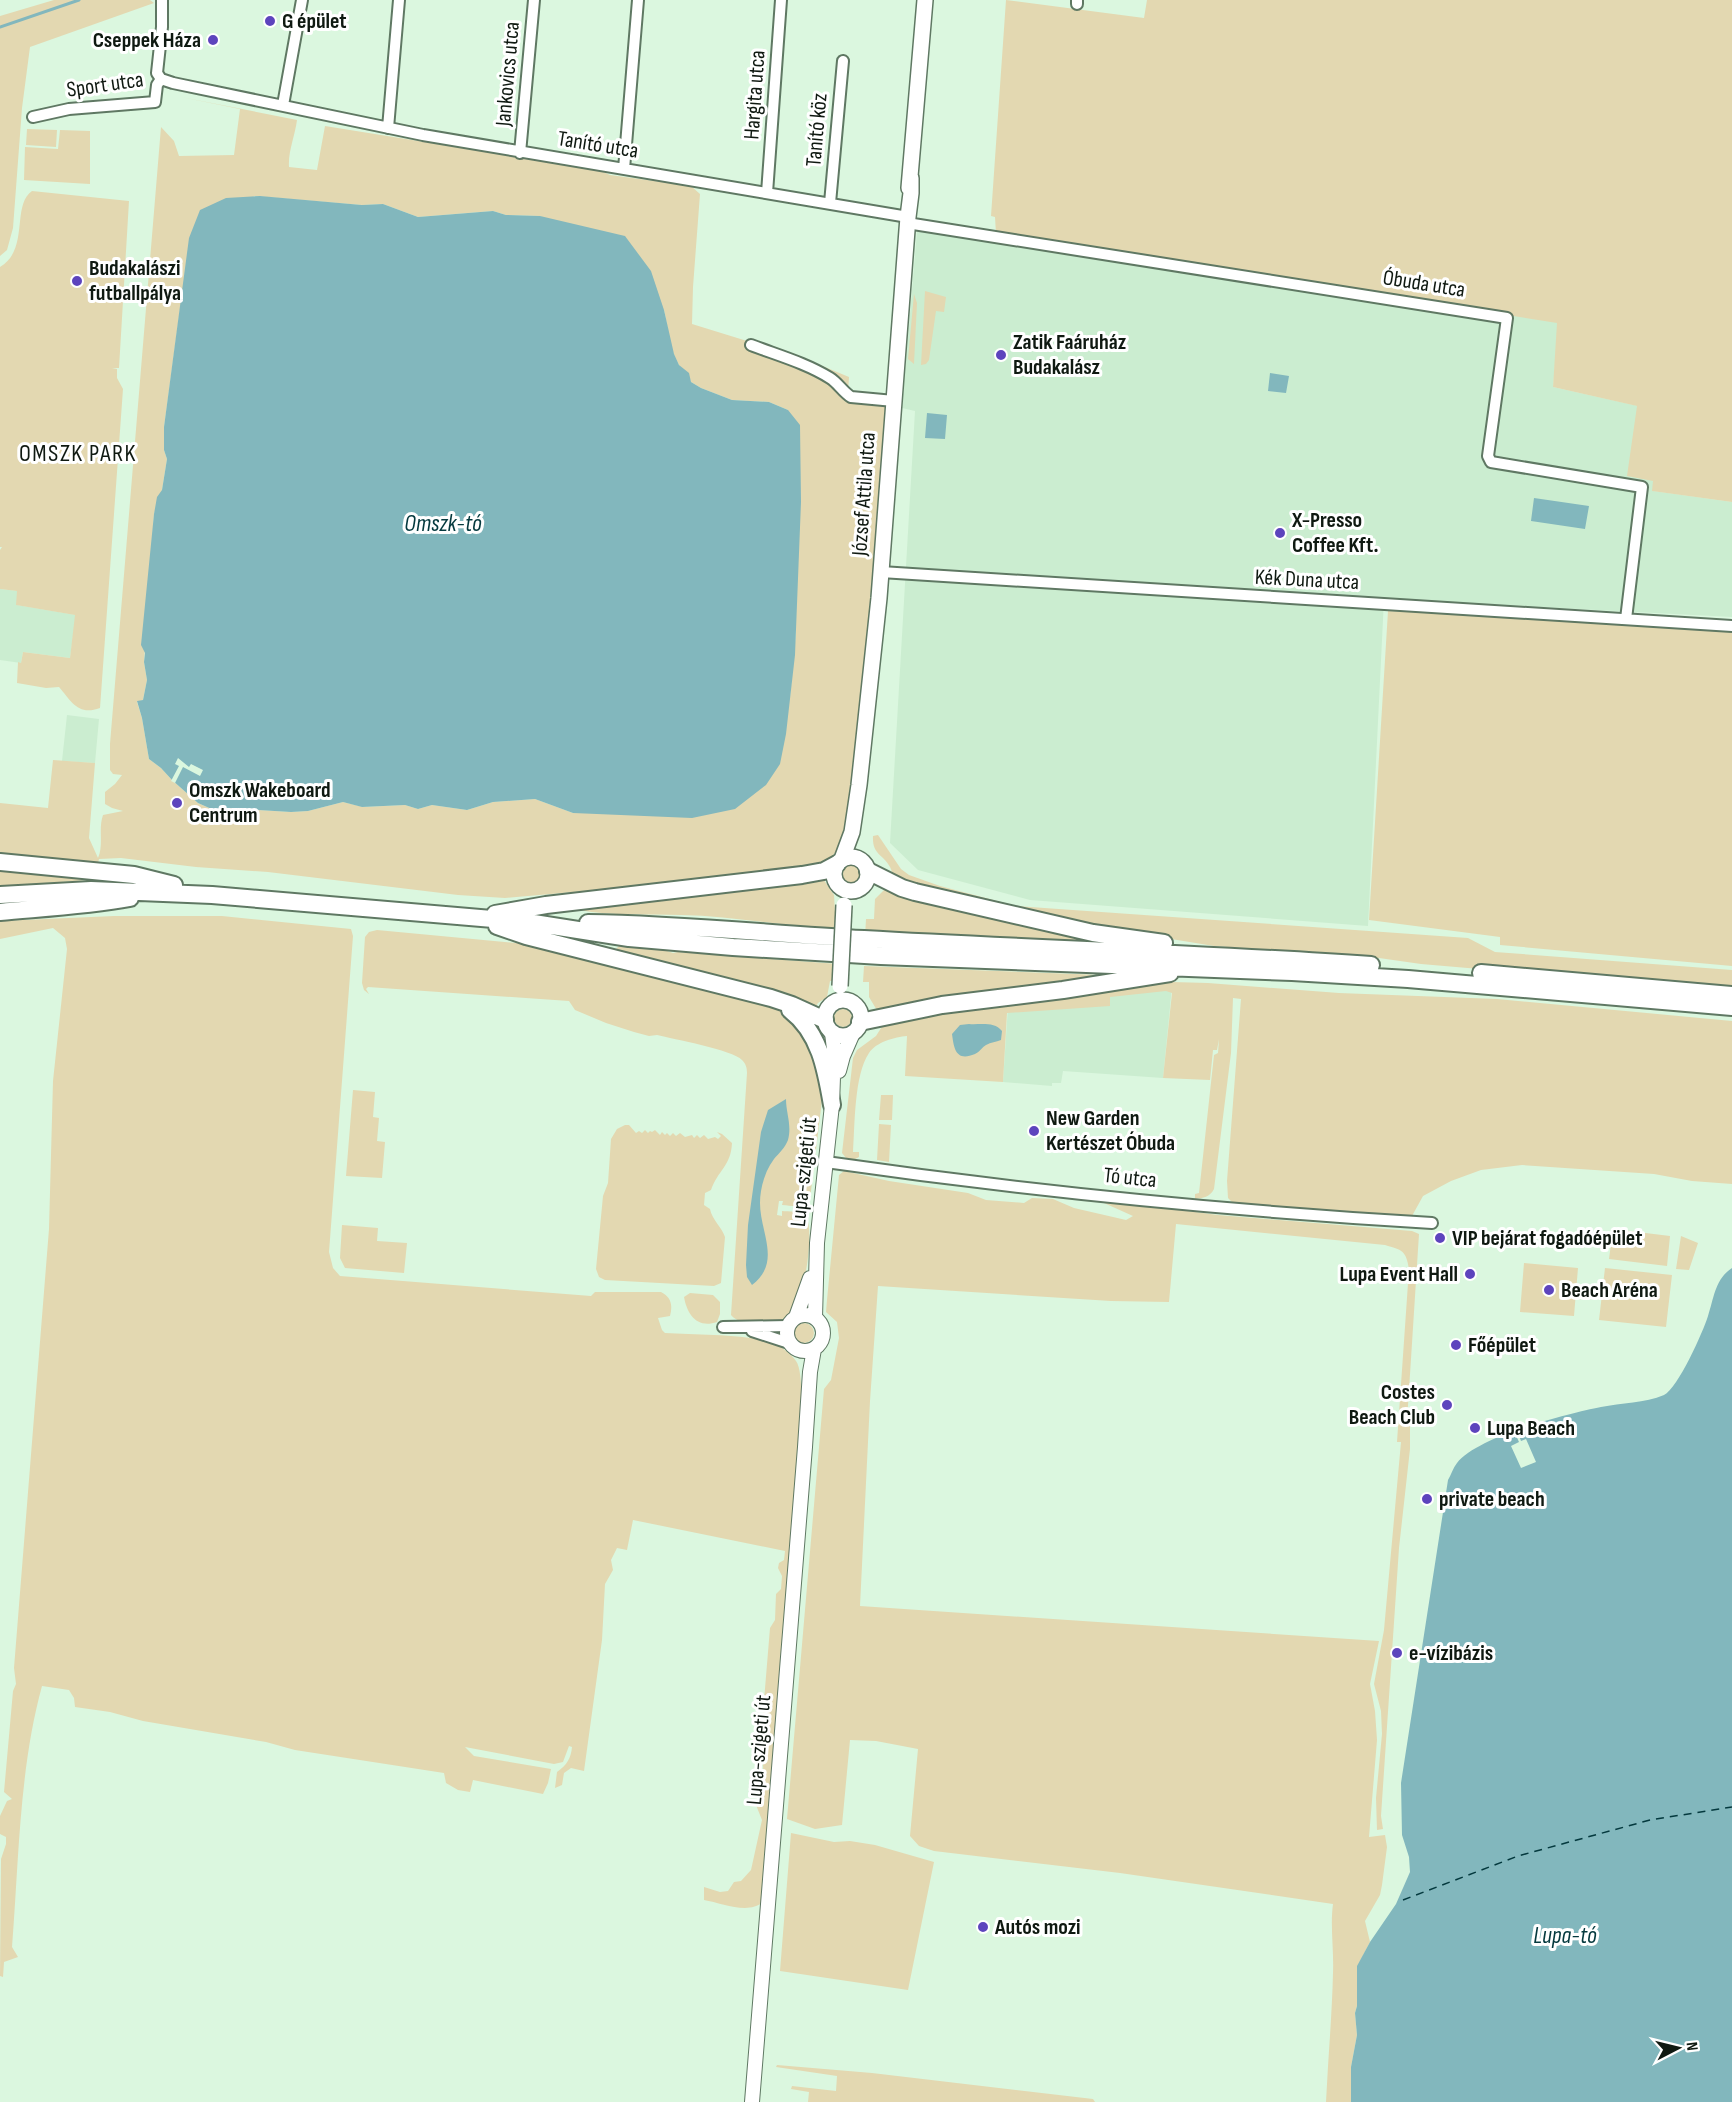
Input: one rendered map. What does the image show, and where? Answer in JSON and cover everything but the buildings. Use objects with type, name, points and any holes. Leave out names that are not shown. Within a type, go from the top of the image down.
[{"type":"main road","name":"József Attila utca","points":[[840,862],[852,832],[859,785],[881,572],[908,193],[925,0]]},
{"type":"main road","name":"József Attila utca","points":[[859,785],[859,843],[867,867]]},
{"type":"main road","points":[[473,918],[546,904],[802,875],[824,871],[854,857],[902,888],[915,892],[1093,933],[1183,946],[1206,961]]},
{"type":"main road","points":[[0,862],[134,875],[212,895]]},
{"type":"main road","points":[[840,862],[834,874],[849,905],[845,986],[852,1003],[859,1011],[857,1028]]},
{"type":"main road","points":[[849,905],[867,882],[867,867]]},
{"type":"main road","points":[[841,888],[850,892],[859,890]]},
{"type":"main road","points":[[0,895],[91,890],[164,892],[527,922],[629,924],[1206,961],[1446,970],[1732,995]]},
{"type":"main road","points":[[0,912],[92,905],[164,892]]},
{"type":"main road","points":[[473,918],[526,936],[771,998],[792,1005],[829,1026],[841,1036],[857,1028],[942,1005],[1063,990],[1206,961],[1732,1007]]},
{"type":"main road","points":[[829,1026],[828,1009],[836,1002],[845,986]]},
{"type":"main road","points":[[771,998],[804,1021],[820,1049],[832,1105]]},
{"type":"main road","points":[[836,1002],[846,1000],[852,1003]]},
{"type":"street","name":"Sport utca","points":[[33,117],[69,109],[154,102],[157,85],[161,79],[157,73],[162,27],[162,0]]},
{"type":"street","points":[[283,105],[302,0]]},
{"type":"street","points":[[388,128],[399,0]]},
{"type":"street","name":"Jankovics utca","points":[[520,153],[534,0]]},
{"type":"street","points":[[624,169],[638,0]]},
{"type":"street","name":"Hargita utca","points":[[767,193],[781,0]]},
{"type":"street","name":"Tanító köz","points":[[830,203],[843,61]]},
{"type":"street","name":"Tanító utca","points":[[161,79],[388,128],[520,153],[908,215]]},
{"type":"street","name":"Óbuda utca","points":[[908,215],[1508,318],[1488,456],[1491,462],[1641,487],[1626,619]]},
{"type":"street","points":[[751,345],[819,371],[833,379],[851,397],[894,401]]},
{"type":"street","name":"Kék Duna utca","points":[[881,572],[1732,626]]},
{"type":"street","name":"Lupa-szigeti út","points":[[752,2102],[807,1402],[814,1349],[822,1340],[823,1334],[814,1307],[817,1243],[832,1105],[834,1049],[829,1026]]},
{"type":"street","name":"Lupa-szigeti út","points":[[832,1105],[843,1056],[857,1028]]},
{"type":"street","name":"Tó utca","points":[[826,1162],[975,1183],[1192,1204],[1432,1223]]},
{"type":"street","name":"Lupa-szigeti út","points":[[807,1402],[800,1362],[786,1334],[808,1287],[817,1243]]},
{"type":"street","points":[[723,1327],[740,1328],[792,1321],[806,1315],[816,1318]]},
{"type":"street","points":[[740,1328],[804,1352],[814,1349]]},
{"type":"shaded area","points":[[54,0],[150,0],[154,3],[30,47],[22,108],[13,228],[7,250],[0,256],[0,16]]},
{"type":"shaded area","points":[[1006,0],[1144,18],[1147,0],[1732,0],[1732,502],[1652,491],[1653,481],[1627,476],[1637,406],[1553,387],[1557,323],[1147,258],[1131,253],[996,234],[995,217],[991,216]]},
{"type":"shaded area","points":[[181,97],[297,120],[289,167],[317,170],[325,126],[599,170],[610,175],[691,186],[700,194],[692,324],[808,360],[849,377],[848,392],[889,397],[850,818],[844,844],[831,857],[815,867],[768,875],[505,898],[458,895],[268,872],[196,867],[121,858],[99,859],[97,867],[0,857],[0,803],[48,808],[53,760],[95,763],[89,838],[98,858],[103,815],[123,811],[105,804],[105,792],[122,775],[113,774],[110,770],[110,744],[161,127],[174,141],[179,156],[234,155],[240,109]],"holes":[[[254,196],[362,205],[383,204],[418,217],[493,211],[506,215],[540,216],[664,310],[675,357],[691,382],[732,400],[769,402],[788,410],[796,632],[790,697],[573,813],[535,799],[493,802],[467,810],[432,805],[418,809],[405,805],[363,807],[343,802],[308,811],[291,812],[227,808],[221,810],[219,816],[216,811],[198,803],[149,759],[137,702],[143,700],[147,680],[144,662],[154,514],[162,490],[167,459],[164,450],[164,427],[180,309]]]},
{"type":"shaded area","points":[[27,129],[57,130],[56,147],[26,145]]},
{"type":"shaded area","points":[[60,130],[90,131],[90,184],[24,180],[25,147],[58,149]]},
{"type":"shaded area","points":[[32,191],[129,201],[119,368],[112,368],[117,369],[117,378],[123,389],[100,708],[92,710],[76,706],[59,687],[46,688],[17,683],[18,662],[21,663],[23,652],[70,658],[75,615],[16,605],[17,591],[0,589],[0,550],[2,547],[0,547],[0,267],[15,250],[22,207]]},
{"type":"shaded area","points":[[917,231],[1559,320],[1553,387],[1638,406],[1653,491],[1732,502],[1732,617],[1384,599],[1368,926],[1030,900],[918,870],[890,843],[915,411],[902,408]]},
{"type":"shaded area","points":[[925,291],[946,297],[944,312],[936,311],[929,360],[926,364],[921,365]]},
{"type":"shaded area","points":[[914,294],[917,303],[914,364],[908,359]]},
{"type":"shaded area","points":[[0,589],[18,591],[17,605],[76,615],[70,658],[23,652],[21,663],[0,660]]},
{"type":"shaded area","points":[[1388,611],[1732,623],[1732,966],[1500,945],[1500,937],[1369,920]]},
{"type":"shaded area","points":[[67,715],[99,719],[95,763],[62,761]]},
{"type":"shaded area","points":[[878,835],[901,869],[909,875],[940,886],[1016,906],[1468,938],[1495,952],[1732,970],[1732,991],[1421,964],[1379,958],[1214,946],[1049,919],[950,895],[893,877],[890,867],[874,847],[873,836]]},
{"type":"shaded area","points":[[851,865],[857,868],[860,874],[857,880],[851,883],[845,880],[842,874],[845,868]]},
{"type":"shaded area","points":[[0,870],[91,880],[0,886]]},
{"type":"shaded area","points":[[822,877],[834,895],[835,912],[840,912],[838,928],[701,916],[617,914],[579,910]]},
{"type":"shaded area","points":[[888,886],[1090,939],[1091,942],[1090,945],[865,937],[866,919],[874,919],[875,899]]},
{"type":"shaded area","points":[[114,916],[222,916],[351,929],[353,936],[329,1252],[333,1268],[340,1276],[591,1296],[595,1292],[661,1292],[667,1296],[671,1305],[670,1316],[658,1318],[665,1333],[759,1339],[778,1345],[796,1361],[801,1384],[800,1423],[763,1902],[757,1906],[742,1908],[704,1900],[704,1887],[720,1892],[728,1891],[734,1882],[741,1881],[751,1870],[762,1820],[756,1805],[763,1777],[760,1749],[770,1628],[775,1620],[776,1594],[781,1589],[782,1576],[778,1568],[779,1563],[784,1560],[785,1551],[633,1520],[627,1550],[617,1548],[611,1560],[613,1570],[605,1584],[602,1640],[584,1771],[571,1768],[564,1773],[562,1785],[555,1788],[557,1772],[568,1761],[572,1747],[569,1746],[563,1762],[554,1764],[465,1747],[474,1756],[551,1769],[543,1794],[473,1780],[470,1792],[458,1790],[446,1783],[444,1773],[295,1750],[266,1742],[75,1707],[74,1698],[69,1690],[42,1686],[34,1718],[21,1815],[12,1947],[18,1957],[4,1962],[3,1977],[0,1976],[1,1859],[6,1837],[0,1834],[0,1816],[7,1801],[12,1799],[4,1792],[13,1691],[16,1684],[14,1668],[49,1229],[53,1081],[67,949],[65,938],[53,928],[0,939],[0,921]]},
{"type":"shaded area","points":[[377,930],[536,945],[775,1005],[792,1016],[808,1036],[823,1092],[810,1199],[798,1206],[782,1205],[783,1201],[779,1201],[777,1215],[782,1216],[782,1211],[803,1213],[808,1222],[809,1247],[805,1277],[794,1310],[786,1317],[762,1322],[743,1322],[731,1315],[747,1073],[742,1060],[727,1052],[657,1035],[649,1036],[606,1023],[575,1010],[569,1001],[368,987],[366,989],[369,994],[364,990],[362,983],[365,937],[369,932]]},
{"type":"shaded area","points":[[619,946],[664,950],[673,953],[838,964],[836,981],[830,981],[827,997],[814,1009],[787,993],[617,953],[616,949]]},
{"type":"shaded area","points":[[864,966],[1101,975],[1104,978],[881,1017],[869,997],[869,982],[863,982]]},
{"type":"shaded area","points":[[1172,982],[1339,993],[1497,999],[1732,1021],[1732,1184],[1692,1181],[1654,1174],[1522,1165],[1481,1170],[1451,1181],[1423,1196],[1412,1216],[1234,1204],[1228,1198],[1227,1181],[1241,999],[1233,998],[1231,1053],[1214,1189],[1203,1198],[1195,1199],[1195,1194],[1199,1193],[1214,1055],[1218,1053],[1219,1039],[1217,1050],[1213,1050],[1210,1080],[1163,1078],[1172,993],[1166,991],[1110,997],[1110,1006],[1007,1013],[1003,1082],[905,1076],[907,1036],[881,1043],[869,1053],[860,1074],[853,1152],[859,1152],[859,1157],[853,1160],[846,1158],[842,1153],[853,1058],[857,1050],[876,1036],[883,1025],[893,1020],[1094,990]]},
{"type":"shaded area","points":[[1172,987],[1163,1078],[1063,1071],[1061,1083],[1052,1083],[1052,1086],[1003,1082],[1008,1007]]},
{"type":"shaded area","points":[[843,1009],[849,1012],[852,1018],[849,1024],[843,1027],[837,1024],[834,1018],[837,1012]]},
{"type":"shaded area","points":[[353,1090],[375,1092],[373,1117],[379,1118],[377,1141],[385,1142],[382,1178],[346,1176]]},
{"type":"shaded area","points":[[881,1095],[893,1095],[892,1120],[879,1120]]},
{"type":"shaded area","points":[[879,1124],[891,1125],[889,1162],[877,1160]]},
{"type":"shaded area","points":[[629,1125],[636,1133],[639,1131],[642,1133],[645,1130],[648,1133],[655,1130],[660,1135],[662,1132],[670,1136],[673,1133],[676,1136],[680,1133],[685,1137],[692,1135],[694,1138],[697,1135],[700,1138],[704,1135],[708,1139],[715,1137],[718,1139],[721,1136],[717,1132],[732,1143],[727,1163],[711,1190],[705,1193],[704,1205],[710,1209],[725,1237],[721,1283],[714,1286],[605,1280],[599,1277],[596,1269],[603,1196],[608,1183],[611,1139],[617,1129]]},
{"type":"shaded area","points":[[844,1171],[889,1181],[968,1193],[986,1200],[1024,1203],[1032,1198],[1053,1199],[1074,1208],[1126,1220],[1133,1216],[1104,1203],[1112,1201],[1218,1215],[1412,1231],[1419,1234],[1407,1421],[1410,1422],[1410,1449],[1399,1548],[1381,1816],[1383,1829],[1377,1830],[1376,1798],[1382,1734],[1381,1711],[1374,1684],[1384,1630],[1401,1442],[1397,1442],[1409,1269],[1405,1254],[1385,1245],[1176,1224],[1169,1302],[1111,1301],[878,1286],[860,1606],[1379,1641],[1370,1684],[1377,1740],[1369,1837],[1385,1835],[1387,1847],[1380,1895],[1365,1921],[1370,1942],[1357,1967],[1355,2013],[1357,2035],[1351,2067],[1351,2102],[1326,2102],[1333,1964],[1333,1904],[1120,1873],[934,1851],[919,1846],[910,1836],[918,1749],[876,1741],[850,1740],[842,1825],[815,1829],[787,1819],[824,1389],[831,1380],[839,1338],[837,1322],[826,1312],[839,1175]]},
{"type":"shaded area","points":[[342,1225],[378,1228],[377,1241],[407,1243],[404,1273],[345,1268],[340,1258]]},
{"type":"shaded area","points":[[1613,1229],[1670,1236],[1667,1266],[1609,1259]]},
{"type":"shaded area","points":[[1681,1236],[1698,1243],[1689,1270],[1676,1269]]},
{"type":"shaded area","name":"Beach Aréna","points":[[1524,1263],[1578,1268],[1574,1316],[1520,1312]]},
{"type":"shaded area","points":[[1605,1268],[1672,1275],[1666,1327],[1599,1320]]},
{"type":"shaded area","points":[[690,1293],[713,1295],[720,1302],[717,1322],[710,1324],[694,1319],[684,1297]]},
{"type":"shaded area","points":[[804,1323],[811,1326],[814,1333],[811,1340],[804,1343],[797,1340],[794,1333],[797,1326]]},
{"type":"shaded area","points":[[791,1833],[834,1842],[850,1841],[875,1845],[934,1862],[908,1990],[780,1971]]},
{"type":"shaded area","points":[[777,2065],[872,2073],[1093,2099],[1095,2102],[808,2102],[809,2092],[791,2089],[792,2086],[836,2091],[837,2076],[776,2067]]},
{"type":"water","name":"Omszk-tó","points":[[260,196],[362,205],[383,204],[418,217],[493,211],[506,215],[540,216],[625,236],[651,271],[664,310],[674,354],[679,365],[689,373],[691,382],[732,400],[769,402],[788,410],[800,425],[801,502],[795,655],[786,734],[780,764],[766,785],[735,809],[692,818],[573,813],[535,799],[493,802],[467,810],[432,805],[418,809],[405,805],[362,807],[343,802],[308,811],[291,812],[227,808],[221,810],[219,817],[216,811],[198,803],[149,759],[137,701],[143,700],[147,680],[145,653],[141,645],[154,514],[157,497],[162,490],[167,459],[164,450],[164,427],[189,238],[200,210],[226,198]]},
{"type":"water","points":[[1270,373],[1289,376],[1286,393],[1268,391]]},
{"type":"water","points":[[927,413],[947,415],[945,439],[925,438]]},
{"type":"water","points":[[1534,498],[1589,506],[1585,529],[1531,521]]},
{"type":"water","points":[[987,1024],[999,1028],[1002,1031],[1001,1040],[986,1045],[975,1054],[960,1055],[955,1049],[952,1034],[960,1025]]},
{"type":"water","points":[[786,1099],[788,1140],[768,1169],[760,1197],[768,1257],[761,1276],[752,1285],[747,1277],[746,1265],[748,1225],[761,1132],[768,1110]]},
{"type":"water","name":"Lupa-tó","points":[[1732,1268],[1732,2102],[1351,2102],[1351,2067],[1357,2035],[1355,2013],[1357,1966],[1396,1904],[1410,1872],[1409,1857],[1402,1835],[1401,1783],[1448,1480],[1454,1467],[1468,1453],[1503,1435],[1567,1415],[1649,1400],[1664,1395],[1676,1382],[1689,1359],[1705,1324],[1719,1283],[1726,1272]]},
{"type":"pier","points":[[178,758],[189,767],[191,764],[203,770],[200,776],[183,767],[175,783],[171,781],[179,766],[175,764]]},
{"type":"pier","points":[[1516,1428],[1521,1441],[1526,1439],[1536,1462],[1521,1468],[1511,1446],[1519,1442],[1513,1429]]},
{"type":"waterway","points":[[0,27],[79,0]]},
{"type":"ferry route","points":[[1403,1900],[1518,1856],[1650,1820],[1732,1807]]},
{"type":"place","name":"G épület","points":[[270,21]]},
{"type":"place","name":"Cseppek Háza","points":[[213,40]]},
{"type":"place","name":"Budakalászi futballpálya","points":[[77,281]]},
{"type":"place","name":"Zatik Faáruház Budakalász","points":[[1001,355]]},
{"type":"place","name":"X-Presso Coffee Kft.","points":[[1280,533]]},
{"type":"place","name":"Omszk Wakeboard Centrum","points":[[177,803]]},
{"type":"place","name":"New Garden Kertészet Óbuda","points":[[1034,1131]]},
{"type":"place","name":"VIP bejárat fogadóépület","points":[[1440,1238]]},
{"type":"place","name":"Lupa Event Hall","points":[[1470,1274]]},
{"type":"place","name":"Beach Aréna","points":[[1549,1290]]},
{"type":"place","name":"Főépület","points":[[1456,1345]]},
{"type":"place","name":"Costes Beach Club","points":[[1447,1405]]},
{"type":"place","name":"Lupa Beach","points":[[1475,1428]]},
{"type":"place","name":"private beach","points":[[1427,1499]]},
{"type":"place","name":"e-vízibázis","points":[[1397,1653]]},
{"type":"place","name":"Autós mozi","points":[[983,1927]]},
{"type":"district","name":"OMSZK PARK","points":[[78,453]]}]
